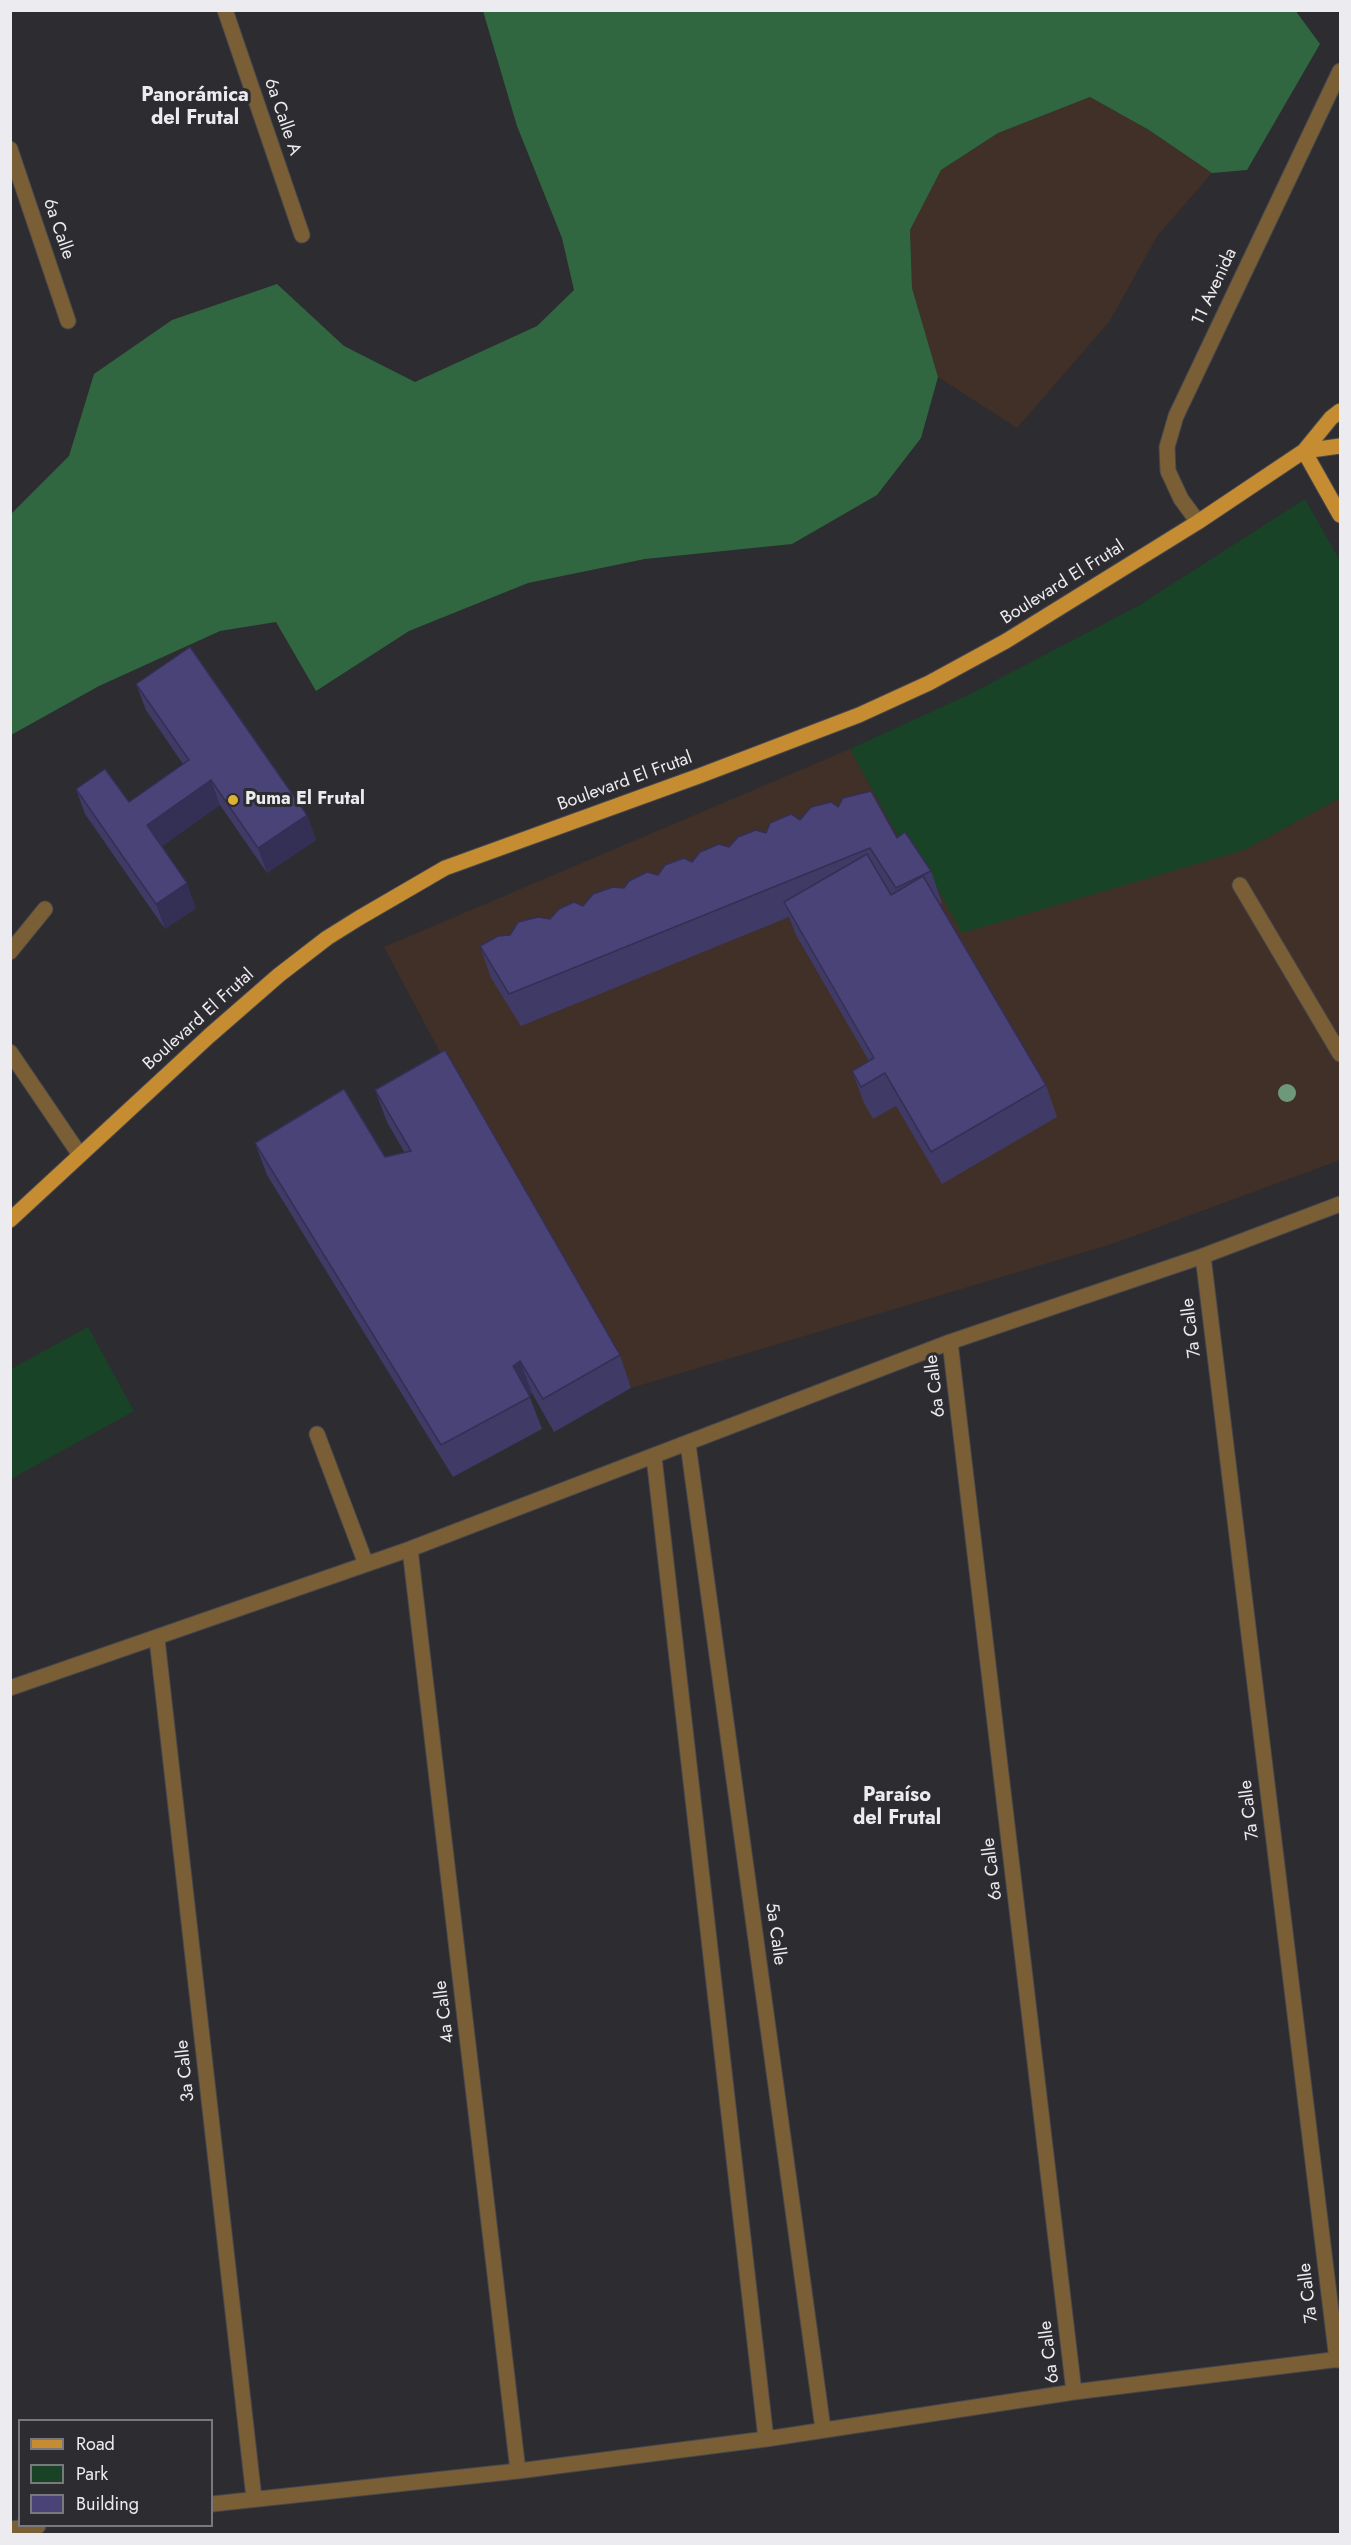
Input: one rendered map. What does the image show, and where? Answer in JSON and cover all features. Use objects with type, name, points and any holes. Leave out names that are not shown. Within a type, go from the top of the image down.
[{"type":"main road","name":"Boulevard El Frutal","points":[[10,1220],[208,1036],[279,975],[327,938],[391,898],[445,868],[710,772],[859,715],[929,683],[1006,641],[1198,522],[1304,451],[1331,418],[1341,411]]},
{"type":"main road","name":"Boulevard El Frutal","points":[[1304,451],[1341,446]]},
{"type":"main road","points":[[1304,451],[1341,515]]},
{"type":"street","name":"6a Calle A","points":[[225,10],[302,236]]},
{"type":"street","name":"11 Avenida","points":[[1198,522],[1181,499],[1168,471],[1167,447],[1176,416],[1329,91],[1341,71]]},
{"type":"street","name":"6a Calle","points":[[10,149],[68,321]]},
{"type":"street","points":[[1240,885],[1341,1054]]},
{"type":"street","points":[[10,952],[45,909]]},
{"type":"street","points":[[10,1052],[80,1155]]},
{"type":"street","points":[[10,1688],[157,1639],[410,1549],[950,1342],[1203,1256],[1341,1204]]},
{"type":"street","name":"7a Calle","points":[[1203,1256],[1339,2359]]},
{"type":"street","name":"6a Calle","points":[[950,1342],[1074,2392]]},
{"type":"street","points":[[317,1434],[366,1564]]},
{"type":"street","name":"5a Calle","points":[[688,1444],[824,2429]]},
{"type":"street","points":[[654,1457],[766,2439]]},
{"type":"street","name":"4a Calle","points":[[410,1549],[518,2471]]},
{"type":"street","name":"3a Calle","points":[[157,1639],[254,2498]]},
{"type":"street","points":[[213,2504],[518,2471],[766,2439],[1074,2392],[1339,2359]]},
{"type":"street","points":[[10,2529],[29,2527]]},
{"type":"shaded area","points":[[1090,97],[1149,130],[1212,173],[1158,235],[1109,322],[1017,428],[938,377],[912,288],[910,230],[941,170],[998,133]]},
{"type":"shaded area","points":[[850,749],[909,856],[1244,850],[1340,798],[1340,1160],[1115,1243],[631,1388],[456,1082],[384,947]]},
{"type":"green space","points":[[1295,10],[1320,44],[1247,170],[1212,173],[1149,130],[1090,97],[998,133],[941,170],[910,230],[912,288],[938,377],[921,438],[877,495],[792,544],[645,559],[528,583],[409,631],[316,691],[276,622],[220,631],[99,686],[11,735],[11,514],[69,456],[94,374],[172,320],[277,284],[344,346],[415,382],[537,326],[574,290],[562,238],[517,126],[483,11]]},
{"type":"green space","points":[[1305,499],[1340,561],[1340,798],[1244,850],[962,933],[918,853],[909,856],[850,749],[970,694],[1138,606]]},
{"type":"green space","points":[[88,1327],[134,1411],[11,1479],[11,1369]]},
{"type":"building","name":"Puma El Frutal","points":[[190,647],[307,815],[258,848],[211,780],[147,825],[187,883],[156,904],[76,789],[105,769],[129,802],[189,760],[136,684]]},
{"type":"building","points":[[871,791],[897,838],[905,832],[931,871],[896,888],[870,848],[509,994],[480,946],[498,936],[510,935],[518,922],[538,917],[550,919],[559,909],[574,902],[583,906],[593,894],[613,887],[624,888],[629,881],[647,872],[658,875],[665,865],[684,858],[692,862],[700,852],[719,844],[729,847],[738,837],[756,830],[766,833],[770,823],[791,814],[800,820],[811,807],[831,802],[838,807],[843,798]]},
{"type":"building","points":[[867,854],[891,895],[923,876],[1046,1085],[931,1152],[885,1073],[861,1087],[852,1071],[874,1058],[784,902]]},
{"type":"building","points":[[445,1050],[620,1355],[543,1399],[520,1361],[513,1366],[530,1397],[441,1445],[255,1143],[344,1089],[385,1157],[411,1151],[375,1090]]},
{"type":"place","name":"Puma El Frutal","points":[[233,800]]},
{"type":"district","name":"Panorámica del Frutal","points":[[195,108]]},
{"type":"district","name":"Paraíso del Frutal","points":[[897,1808]]}]
